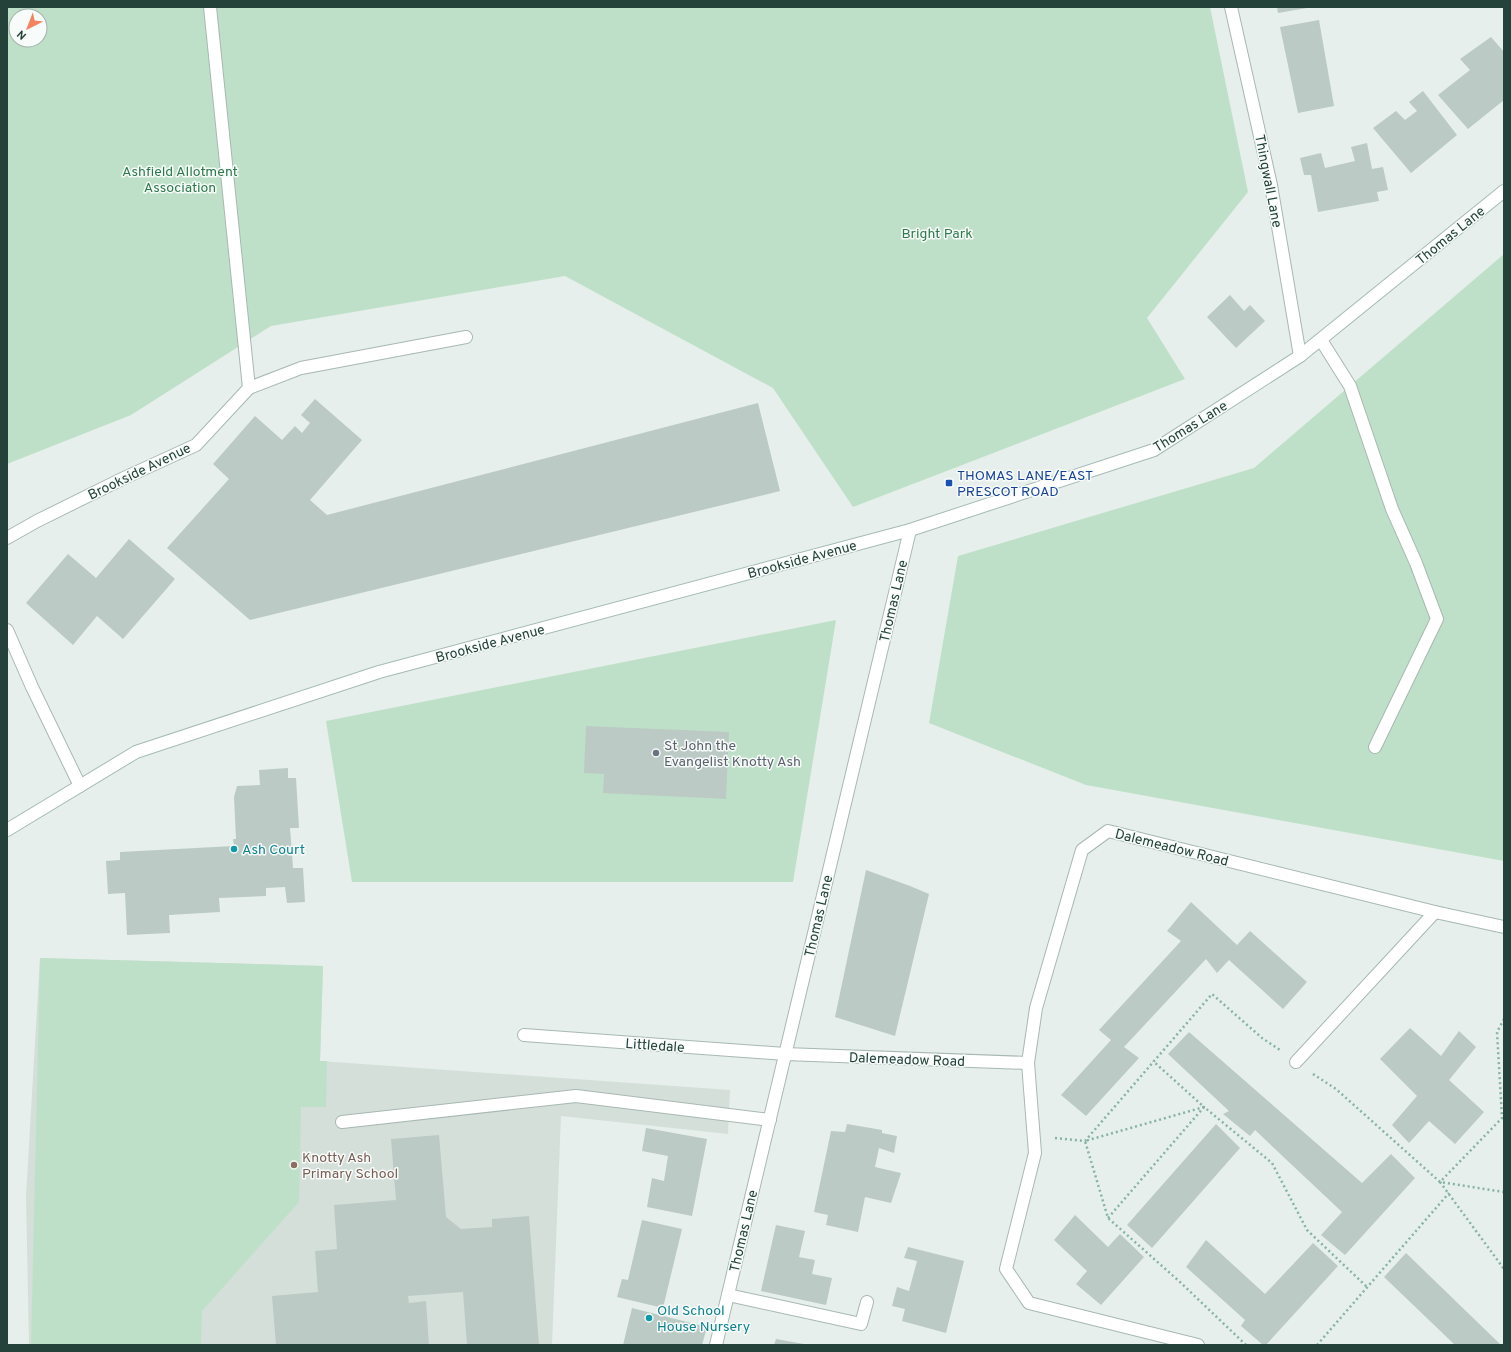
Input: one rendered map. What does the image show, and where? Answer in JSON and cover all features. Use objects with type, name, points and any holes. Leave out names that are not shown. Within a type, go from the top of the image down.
[{"type":"street","points":[[210,7],[249,388]]},
{"type":"street","name":"Thingwall Lane","points":[[1231,7],[1271,185],[1300,356]]},
{"type":"street","name":"Thomas Lane","points":[[716,1345],[910,530],[1154,450],[1300,356],[1504,191]]},
{"type":"street","name":"Brookside Avenue","points":[[7,538],[37,521],[124,478],[196,445],[249,388],[301,368],[466,337]]},
{"type":"street","points":[[1320,340],[1350,386],[1392,509],[1416,563],[1437,618],[1375,747]]},
{"type":"street","name":"Brookside Avenue","points":[[7,830],[136,752],[379,672],[910,530]]},
{"type":"street","points":[[7,630],[32,687],[80,786]]},
{"type":"street","name":"Dalemeadow Road","points":[[1198,1345],[1029,1303],[1006,1269],[1035,1153],[1028,1063],[1036,1008],[1082,850],[1108,831],[1435,912],[1504,927]]},
{"type":"street","points":[[1296,1062],[1435,912]]},
{"type":"street","name":"Littledale","points":[[524,1035],[786,1054]]},
{"type":"street","name":"Dalemeadow Road","points":[[786,1054],[1028,1063]]},
{"type":"street","points":[[342,1122],[576,1096],[770,1120]]},
{"type":"street","points":[[728,1295],[861,1324],[867,1302]]},
{"type":"path","points":[[1085,1140],[1212,994],[1262,1038],[1336,1089],[1440,1182],[1504,1269]]},
{"type":"path","points":[[1440,1182],[1503,1118],[1497,1032],[1504,1019]]},
{"type":"path","points":[[1153,1062],[1204,1107],[1272,1163],[1307,1230],[1368,1287]]},
{"type":"path","points":[[1033,1136],[1085,1140],[1204,1107]]},
{"type":"path","points":[[1108,1218],[1204,1107]]},
{"type":"path","points":[[1085,1140],[1108,1218],[1180,1282],[1246,1345]]},
{"type":"path","points":[[1440,1182],[1504,1192]]},
{"type":"path","points":[[1317,1345],[1449,1193]]},
{"type":"shaded area","name":"Knotty Ash Primary School","points":[[40,958],[323,966],[320,1061],[730,1090],[728,1134],[561,1116],[552,1345],[29,1345],[26,1196]]},
{"type":"green space","name":"Bright Park","points":[[7,7],[1210,7],[1248,192],[1147,318],[1185,379],[853,507],[773,388],[565,276],[271,326],[131,415],[7,464]]},
{"type":"green space","points":[[1504,254],[1504,861],[1086,785],[929,723],[958,556],[1254,468]]},
{"type":"green space","points":[[836,620],[793,882],[352,882],[326,721]]},
{"type":"green space","points":[[40,958],[323,966],[320,1061],[327,1061],[326,1107],[301,1107],[299,1202],[202,1311],[201,1345],[31,1345]]},
{"type":"building","points":[[1277,7],[1307,7],[1307,8],[1278,13]]},
{"type":"building","points":[[1319,20],[1334,106],[1298,113],[1280,27]]},
{"type":"building","points":[[1491,37],[1504,52],[1504,100],[1468,129],[1438,95],[1470,70],[1460,59]]},
{"type":"building","points":[[1423,91],[1457,135],[1411,173],[1373,128],[1396,111],[1405,120],[1417,111],[1409,102]]},
{"type":"building","points":[[1367,143],[1372,169],[1383,167],[1388,190],[1377,192],[1379,201],[1318,212],[1311,175],[1304,175],[1300,158],[1321,153],[1325,168],[1355,161],[1351,147]]},
{"type":"building","points":[[1230,295],[1244,311],[1250,305],[1265,321],[1236,348],[1207,317]]},
{"type":"building","points":[[315,399],[362,440],[310,500],[327,515],[758,403],[780,491],[250,620],[167,548],[229,479],[213,464],[255,416],[282,440],[295,426],[302,433],[310,423],[301,415]]},
{"type":"building","points":[[129,539],[175,579],[123,639],[97,616],[73,645],[26,603],[68,554],[96,578]]},
{"type":"building","name":"St John the Evangelist Knotty Ash","points":[[586,726],[729,732],[726,799],[603,793],[604,774],[584,773]]},
{"type":"building","name":"Ash Court","points":[[288,768],[288,778],[296,778],[299,828],[290,828],[293,868],[303,868],[305,902],[287,903],[285,887],[266,888],[266,896],[219,898],[220,912],[169,915],[170,933],[127,935],[125,893],[108,894],[106,861],[120,860],[120,852],[234,846],[233,839],[236,839],[234,797],[237,786],[260,785],[259,770]]},
{"type":"building","points":[[866,870],[929,894],[895,1036],[835,1017]]},
{"type":"building","points":[[1191,902],[1237,945],[1250,931],[1307,982],[1283,1009],[1229,960],[1217,973],[1206,959],[1124,1047],[1139,1058],[1086,1116],[1061,1095],[1111,1040],[1099,1030],[1181,941],[1167,931]]},
{"type":"building","points":[[1410,1028],[1441,1056],[1459,1031],[1476,1047],[1449,1080],[1484,1112],[1455,1144],[1429,1121],[1409,1143],[1392,1125],[1417,1096],[1380,1059]]},
{"type":"building","points":[[1189,1032],[1362,1183],[1391,1154],[1415,1178],[1345,1255],[1321,1235],[1342,1212],[1255,1130],[1250,1136],[1223,1114],[1229,1111],[1168,1054]]},
{"type":"building","points":[[847,1124],[882,1130],[882,1133],[897,1136],[894,1153],[879,1148],[875,1167],[901,1173],[891,1203],[865,1197],[858,1232],[826,1225],[828,1215],[814,1212],[831,1131],[845,1132]]},
{"type":"building","points":[[1216,1124],[1240,1148],[1152,1248],[1127,1225]]},
{"type":"building","points":[[646,1128],[707,1139],[692,1216],[647,1207],[652,1178],[664,1181],[668,1156],[642,1151]]},
{"type":"building","points":[[439,1135],[446,1217],[461,1229],[492,1227],[492,1219],[529,1216],[539,1345],[467,1345],[463,1292],[408,1296],[409,1303],[426,1301],[429,1345],[276,1345],[272,1296],[318,1292],[315,1251],[337,1249],[334,1205],[396,1200],[391,1139]]},
{"type":"building","points":[[1075,1215],[1108,1247],[1120,1234],[1144,1257],[1101,1305],[1076,1284],[1087,1271],[1054,1240]]},
{"type":"building","points":[[642,1220],[682,1229],[663,1308],[617,1297],[622,1279],[628,1280]]},
{"type":"building","points":[[776,1225],[805,1231],[799,1257],[815,1260],[812,1274],[832,1278],[826,1305],[761,1291]]},
{"type":"building","points":[[1206,1240],[1265,1294],[1313,1243],[1338,1266],[1266,1345],[1263,1345],[1241,1326],[1245,1320],[1186,1267]]},
{"type":"building","points":[[908,1247],[964,1261],[946,1333],[902,1321],[905,1309],[892,1306],[897,1287],[909,1291],[917,1261],[904,1258]]},
{"type":"building","points":[[1406,1253],[1501,1345],[1455,1345],[1384,1277]]},
{"type":"building","name":"Old School House Nursery","points":[[632,1308],[707,1327],[702,1345],[623,1345]]},
{"type":"building","points":[[776,1339],[804,1344],[804,1345],[774,1345]]},
{"type":"place","name":"THOMAS LANE/EAST PRESCOT ROAD","points":[[949,483]]},
{"type":"place","name":"St John the Evangelist Knotty Ash","points":[[656,753]]},
{"type":"place","name":"Ash Court","points":[[234,849]]},
{"type":"place","name":"Knotty Ash Primary School","points":[[294,1165]]},
{"type":"place","name":"Old School House Nursery","points":[[649,1318]]},
{"type":"park label","name":"Ashfield Allotment Association","points":[[180,180]]}]
